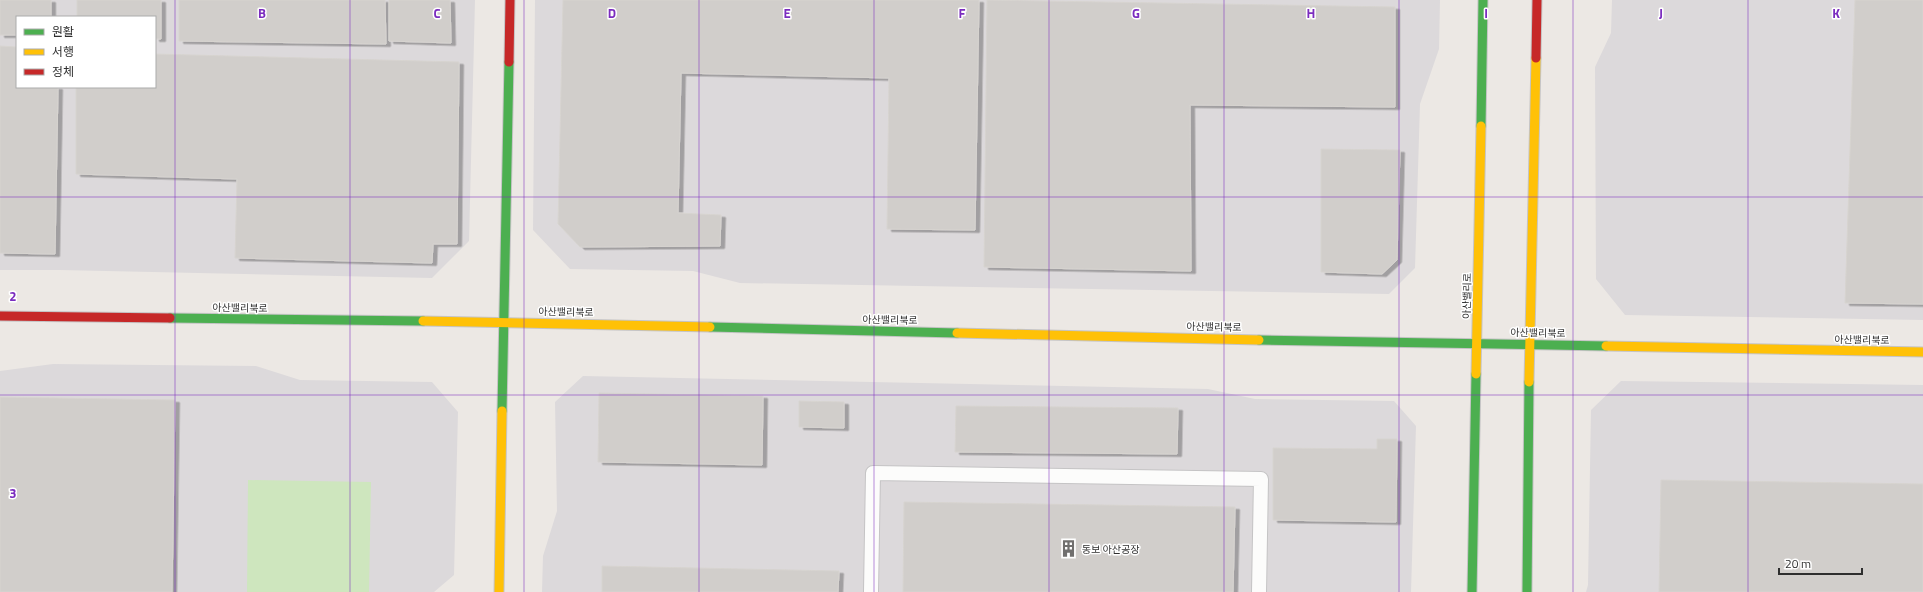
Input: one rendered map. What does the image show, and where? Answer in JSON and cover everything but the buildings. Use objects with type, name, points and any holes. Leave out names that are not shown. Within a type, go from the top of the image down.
[{"type":"street","points":[[499,592],[510,0]]},
{"type":"street","name":"아산밸리로","points":[[1472,592],[1483,0]]},
{"type":"street","points":[[1527,592],[1529,344],[1537,0]]},
{"type":"street","name":"아산밸리북로","points":[[0,316],[504,322],[1923,352]]},
{"type":"lane","points":[[871,592],[873,473],[1261,479],[1259,592]]},
{"type":"shaded area","points":[[0,0],[475,0],[469,241],[432,278],[0,270]]},
{"type":"shaded area","points":[[535,0],[1440,0],[1439,49],[1420,104],[1415,268],[1389,294],[740,283],[693,271],[570,269],[533,230]]},
{"type":"shaded area","points":[[1612,0],[1923,0],[1923,320],[1625,315],[1596,279],[1595,67],[1611,33]]},
{"type":"shaded area","points":[[53,364],[256,366],[300,380],[432,382],[458,412],[454,575],[434,592],[0,592],[0,371]]},
{"type":"shaded area","points":[[583,376],[1208,389],[1255,399],[1394,401],[1416,426],[1411,592],[542,592],[543,556],[557,511],[555,402]]},
{"type":"shaded area","points":[[1621,381],[1923,385],[1923,592],[1586,592],[1588,585],[1591,410]]},
{"type":"green space","points":[[248,480],[371,482],[369,592],[247,592]]},
{"type":"traffic: fast","points":[[1481,126],[1483,0]]},
{"type":"traffic: fast","points":[[502,411],[509,62]]},
{"type":"traffic: fast","points":[[170,318],[423,321]]},
{"type":"traffic: fast","points":[[710,327],[957,333]]},
{"type":"traffic: fast","points":[[1259,340],[1606,346]]},
{"type":"traffic: fast","points":[[1472,592],[1476,374]]},
{"type":"traffic: fast","points":[[1527,592],[1529,382]]},
{"type":"traffic: slow","points":[[1529,382],[1536,58]]},
{"type":"traffic: slow","points":[[1476,374],[1481,126]]},
{"type":"traffic: slow","points":[[423,321],[710,327]]},
{"type":"traffic: slow","points":[[957,333],[1259,340]]},
{"type":"traffic: slow","points":[[1606,346],[1923,352]]},
{"type":"traffic: slow","points":[[499,592],[502,411]]},
{"type":"traffic: jam","points":[[509,62],[510,0]]},
{"type":"traffic: jam","points":[[1536,58],[1537,0]]},
{"type":"traffic: jam","points":[[0,316],[170,318]]},
{"type":"place","name":"동보 아산공장","points":[[1069,549]]}]
